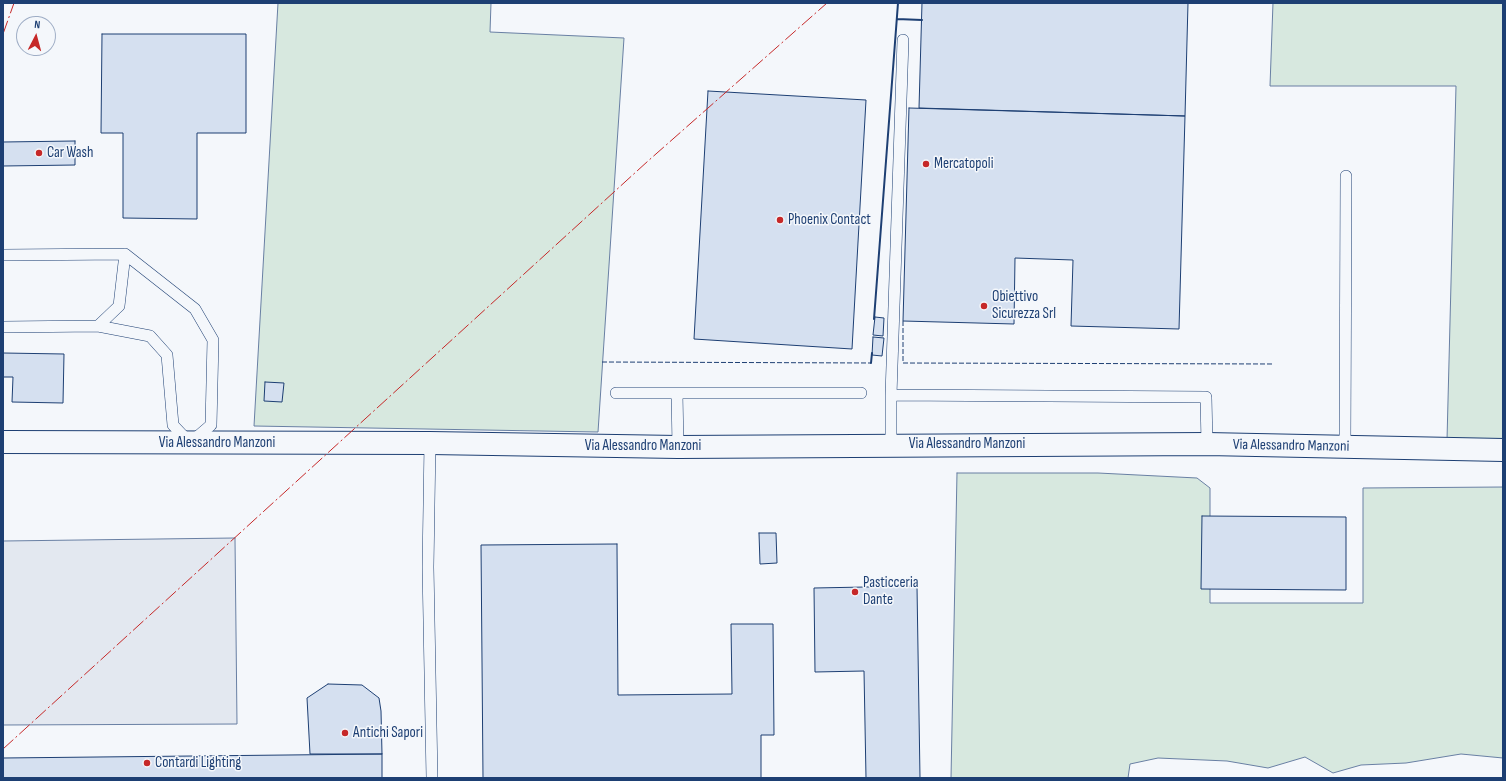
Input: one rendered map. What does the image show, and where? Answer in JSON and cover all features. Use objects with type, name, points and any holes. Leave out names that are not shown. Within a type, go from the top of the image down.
[{"type":"main road","name":"Via Alessandro Manzoni","points":[[3,442],[678,447],[891,444],[1207,444],[1503,450]]},
{"type":"lane","points":[[891,444],[891,395],[903,40]]},
{"type":"lane","points":[[1345,447],[1346,176]]},
{"type":"lane","points":[[98,326],[119,306],[125,254]]},
{"type":"lane","points":[[3,255],[125,254],[195,309],[213,340],[211,425],[190,443],[174,425],[167,355],[150,336],[98,326],[3,327]]},
{"type":"lane","points":[[616,393],[862,393]]},
{"type":"lane","points":[[677,393],[678,447]]},
{"type":"lane","points":[[891,395],[1206,398],[1207,444]]},
{"type":"lane","points":[[430,444],[428,567],[432,778]]},
{"type":"shaded area","points":[[278,3],[491,3],[490,32],[624,38],[598,432],[254,426]]},
{"type":"shaded area","points":[[1273,3],[1503,3],[1503,441],[1447,440],[1456,86],[1270,86]]},
{"type":"shaded area","points":[[957,473],[1098,473],[1197,478],[1210,488],[1210,603],[1363,603],[1363,488],[1503,487],[1503,758],[1461,754],[1406,763],[1361,765],[1333,773],[1305,757],[1268,768],[1227,761],[1158,758],[1130,764],[1128,778],[951,778]]},
{"type":"shaded area","points":[[235,538],[237,724],[3,725],[3,541]]},
{"type":"building","points":[[922,3],[1188,3],[1185,116],[919,108]]},
{"type":"building","points":[[102,34],[246,34],[246,133],[197,133],[197,219],[123,218],[123,133],[101,133]]},
{"type":"building","name":"Phoenix Contact","points":[[708,91],[866,100],[852,349],[694,339]]},
{"type":"building","points":[[909,108],[1185,116],[1179,329],[1071,326],[1073,260],[1015,258],[1014,324],[903,321]]},
{"type":"building","name":"Car Wash","points":[[75,141],[75,165],[3,166],[3,142]]},
{"type":"building","points":[[875,317],[884,318],[883,336],[873,335]]},
{"type":"building","points":[[873,337],[884,338],[882,356],[872,355]]},
{"type":"building","points":[[3,353],[64,354],[63,403],[12,402],[13,377],[3,377]]},
{"type":"building","points":[[265,382],[284,383],[282,402],[264,401]]},
{"type":"building","points":[[1202,516],[1346,517],[1346,590],[1201,589]]},
{"type":"building","points":[[759,533],[776,533],[777,563],[760,564]]},
{"type":"building","points":[[617,544],[618,695],[732,694],[731,624],[773,624],[774,735],[761,735],[761,778],[483,778],[481,545]]},
{"type":"building","points":[[917,586],[920,778],[866,778],[864,671],[815,672],[814,588]]},
{"type":"building","name":"Antichi Sapori","points":[[328,684],[362,685],[379,698],[381,711],[382,754],[310,754],[307,698]]},
{"type":"building","points":[[382,754],[382,778],[3,778],[3,758]]},
{"type":"fence","points":[[903,321],[903,363],[1273,364]]},
{"type":"fence","points":[[602,362],[871,363]]},
{"type":"wall","points":[[874,319],[898,3]]},
{"type":"wall","points":[[897,19],[922,20]]},
{"type":"wall","points":[[871,363],[872,353]]},
{"type":"power","points":[[3,34],[14,3]]},
{"type":"power","points":[[3,749],[648,161],[827,3]]},
{"type":"place","name":"Car Wash","points":[[39,153]]},
{"type":"place","name":"Mercatopoli","points":[[926,164]]},
{"type":"place","name":"Phoenix Contact","points":[[780,220]]},
{"type":"place","name":"Obiettivo Sicurezza Srl","points":[[984,306]]},
{"type":"place","name":"Pasticceria Dante","points":[[855,592]]},
{"type":"place","name":"Antichi Sapori","points":[[345,733]]},
{"type":"place","name":"Contardi Lighting","points":[[147,763]]}]
